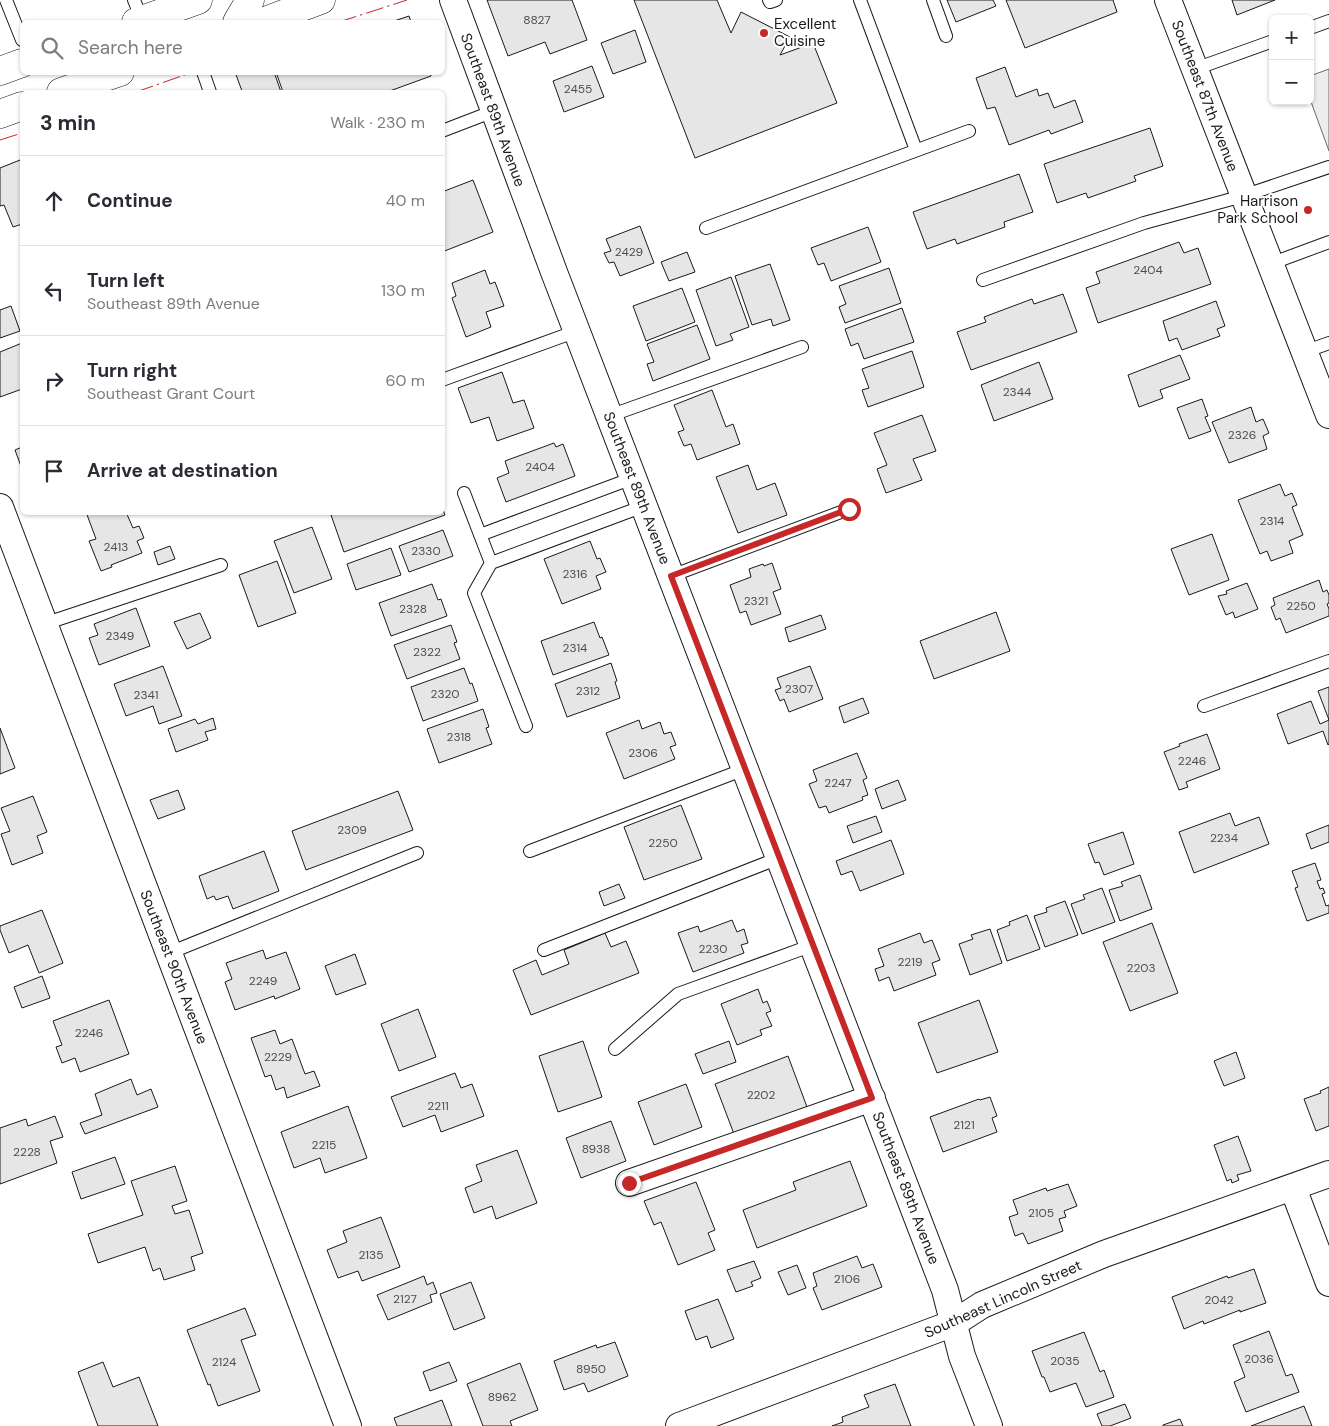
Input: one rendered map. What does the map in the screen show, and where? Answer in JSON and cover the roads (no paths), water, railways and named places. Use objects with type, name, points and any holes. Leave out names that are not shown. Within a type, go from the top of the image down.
[{"type":"main road","points":[[137,14],[198,0]]},
{"type":"main road","points":[[238,20],[250,0]]},
{"type":"main road","points":[[267,20],[321,0]]},
{"type":"main road","points":[[0,71],[20,64]]},
{"type":"main road","points":[[67,90],[111,75]]},
{"type":"main road","points":[[0,114],[20,107]]},
{"type":"street","name":"Southeast 89th Avenue","points":[[453,0],[609,416],[945,1290],[962,1356],[988,1426]]},
{"type":"street","name":"Southeast 87th Avenue","points":[[1168,0],[1329,415]]},
{"type":"street","name":"Southeast 90th Avenue","points":[[0,507],[348,1426]]},
{"type":"street","points":[[629,1183],[872,1098]]},
{"type":"street","name":"Southeast Lincoln Street","points":[[679,1426],[954,1323],[982,1305],[1104,1254],[1329,1174]]},
{"type":"street","points":[[1293,1188],[1329,1283]]},
{"type":"lane","points":[[6,0],[20,35]]},
{"type":"lane","points":[[770,0],[770,2],[776,0]]},
{"type":"lane","points":[[860,0],[916,150]]},
{"type":"lane","points":[[933,0],[946,36]]},
{"type":"lane","points":[[1314,27],[1329,21]]},
{"type":"lane","points":[[1195,69],[1269,42]]},
{"type":"lane","points":[[203,75],[209,90]]},
{"type":"lane","points":[[445,130],[494,111]]},
{"type":"lane","points":[[706,228],[969,131]]},
{"type":"lane","points":[[984,280],[1144,223],[1244,196],[1329,167]]},
{"type":"lane","points":[[1270,264],[1329,242]]},
{"type":"lane","points":[[445,379],[577,331]]},
{"type":"lane","points":[[1304,352],[1329,343]]},
{"type":"lane","points":[[609,416],[802,347]]},
{"type":"lane","points":[[480,535],[633,478]]},
{"type":"lane","points":[[464,493],[491,563]]},
{"type":"lane","points":[[526,726],[474,593],[491,563],[644,506]]},
{"type":"lane","points":[[671,576],[849,509]]},
{"type":"lane","points":[[44,624],[221,565]]},
{"type":"lane","points":[[1204,706],[1329,661]]},
{"type":"lane","points":[[530,851],[745,769]]},
{"type":"lane","points":[[168,953],[417,853]]},
{"type":"lane","points":[[544,950],[779,858]]},
{"type":"lane","points":[[615,1049],[678,994],[813,945]]},
{"type":"place","name":"Excellent Cuisine","points":[[764,33]]},
{"type":"place","name":"Harrison Park School","points":[[1308,210]]}]
